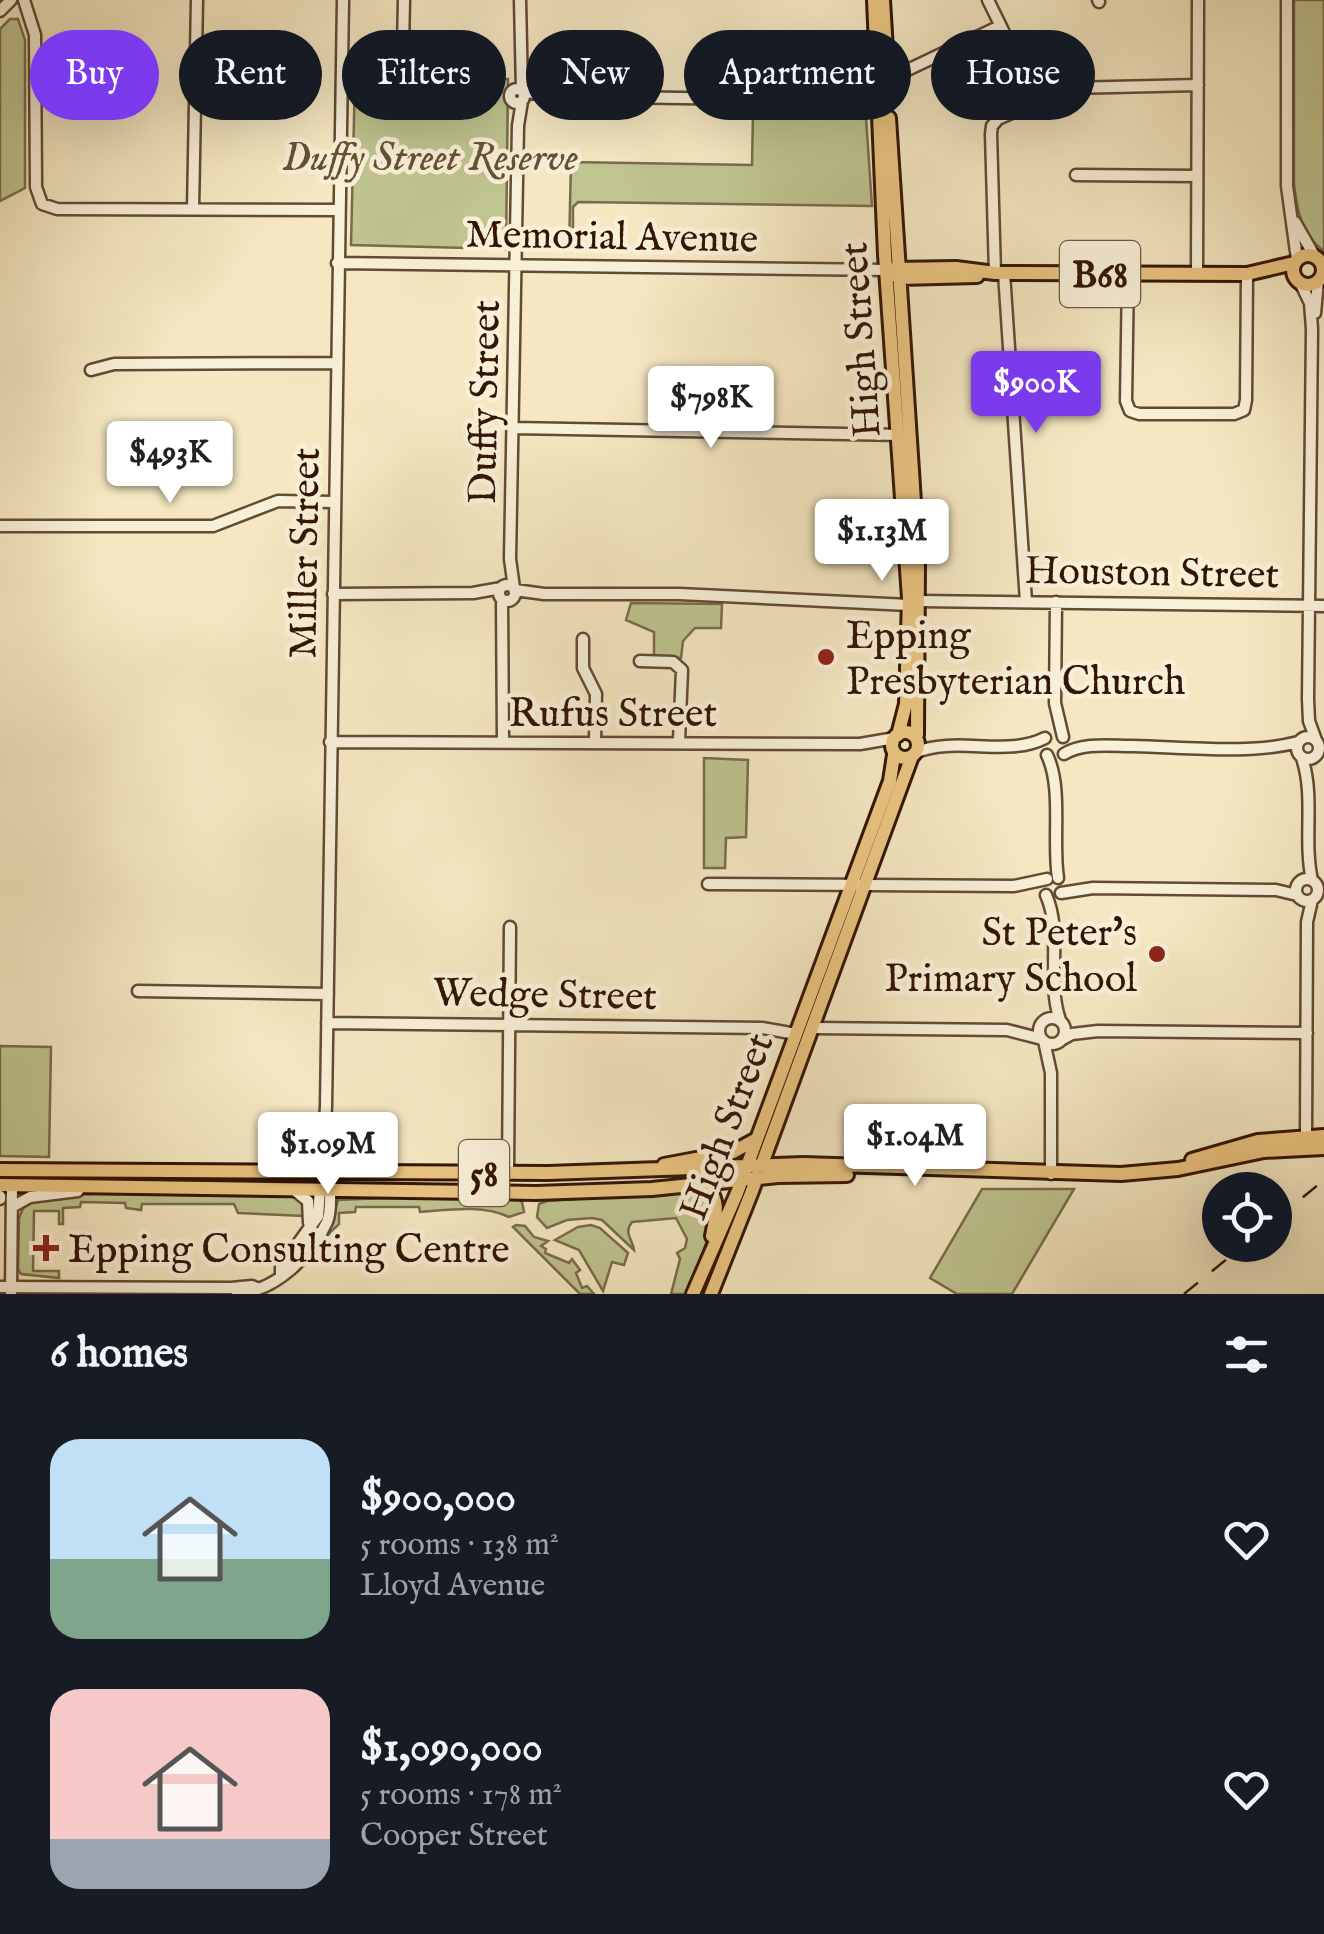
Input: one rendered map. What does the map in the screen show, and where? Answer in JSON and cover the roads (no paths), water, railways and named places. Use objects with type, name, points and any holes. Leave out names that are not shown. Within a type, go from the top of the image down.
[{"type":"main road","name":"High Street","points":[[874,0],[876,30]]},
{"type":"main road","name":"High Street","points":[[714,1290],[803,1029],[857,885],[913,755],[917,736],[883,0]]},
{"type":"main road","name":"High Street","points":[[882,120],[896,272]]},
{"type":"main road","points":[[1306,255],[1320,259],[1321,278],[1310,284],[1299,282],[1293,272],[1296,261],[1306,255]]},
{"type":"main road","name":"Memorial Avenue","points":[[1247,274],[1296,261]]},
{"type":"main road","name":"Memorial Avenue","points":[[896,272],[1247,274],[1299,282]]},
{"type":"main road","name":"High Street","points":[[857,885],[890,781],[906,704],[912,601]]},
{"type":"main road","points":[[913,755],[901,758],[895,745],[908,732],[917,736]]},
{"type":"main road","name":"High Street","points":[[693,1294],[751,1173],[756,1140],[803,1029]]},
{"type":"main road","points":[[751,1173],[804,1164],[1030,1174],[1146,1173],[1324,1136]]},
{"type":"main road","name":"58","points":[[632,1172],[733,1152],[756,1140]]},
{"type":"main road","points":[[1306,1142],[1324,1148]]},
{"type":"main road","points":[[4,1170],[4,1185]]},
{"type":"main road","name":"58","points":[[4,1170],[751,1173]]},
{"type":"main road","points":[[508,1173],[533,1184],[536,1193]]},
{"type":"main road","name":"58","points":[[4,1185],[536,1193],[700,1184],[751,1173]]},
{"type":"main road","points":[[325,1174],[325,1190]]},
{"type":"main road","points":[[700,1184],[709,1188],[717,1211],[704,1268]]},
{"type":"street","points":[[0,11],[11,0]]},
{"type":"street","points":[[24,0],[36,35],[38,200],[52,208],[338,210]]},
{"type":"street","points":[[193,209],[198,0]]},
{"type":"street","name":"Miller Street","points":[[325,1174],[343,0]]},
{"type":"street","points":[[403,30],[404,0]]},
{"type":"street","name":"Duffy Street","points":[[503,741],[520,0]]},
{"type":"street","points":[[988,0],[1002,30]]},
{"type":"street","points":[[1196,274],[1198,0]]},
{"type":"street","points":[[1287,0],[1286,186],[1296,261]]},
{"type":"street","points":[[911,68],[1000,26]]},
{"type":"street","points":[[1095,85],[1198,85]]},
{"type":"street","points":[[519,96],[684,98]]},
{"type":"street","points":[[1003,120],[992,126],[999,273],[1026,602]]},
{"type":"street","points":[[1076,174],[1198,176]]},
{"type":"street","points":[[1290,212],[1320,259]]},
{"type":"street","name":"Memorial Avenue","points":[[337,263],[896,272]]},
{"type":"street","points":[[1128,274],[1126,401],[1130,410],[1140,414],[1234,414],[1244,410],[1246,400],[1247,274]]},
{"type":"street","points":[[1312,329],[1321,278]]},
{"type":"street","points":[[1299,282],[1310,303],[1312,329],[1308,699],[1314,751],[1308,792],[1306,1142]]},
{"type":"street","points":[[90,370],[114,364],[336,363]]},
{"type":"street","points":[[513,428],[904,434]]},
{"type":"street","points":[[0,526],[213,526],[278,501],[334,502]]},
{"type":"street","name":"Houston Street","points":[[333,594],[679,594],[853,601],[1324,606]]},
{"type":"street","points":[[1051,1174],[1052,1072],[1039,1031],[1052,986],[1054,786],[1042,746],[1055,703],[1056,602]]},
{"type":"street","points":[[583,639],[583,668],[596,694],[596,741]]},
{"type":"street","points":[[640,661],[673,662],[682,670],[678,741]]},
{"type":"street","points":[[1308,699],[1296,751],[1314,751]]},
{"type":"street","points":[[1054,786],[1067,746],[1055,703]]},
{"type":"street","points":[[1013,745],[1057,734],[1099,746]]},
{"type":"street","points":[[917,736],[956,744]]},
{"type":"street","points":[[1253,747],[1310,737],[1314,751]]},
{"type":"street","name":"Rufus Street","points":[[330,746],[503,741],[895,745]]},
{"type":"street","points":[[913,755],[937,745],[956,744],[1013,745],[1046,754],[1099,746],[1314,751]]},
{"type":"street","points":[[708,884],[1056,884],[1093,888],[1310,890]]},
{"type":"street","points":[[1046,894],[1056,884]]},
{"type":"street","points":[[1014,886],[1046,894]]},
{"type":"street","points":[[1046,894],[1053,926]]},
{"type":"street","points":[[508,1173],[510,927]]},
{"type":"street","points":[[1052,986],[1065,1028],[1052,1072]]},
{"type":"street","points":[[138,991],[328,994]]},
{"type":"street","points":[[1043,1022],[1060,1021],[1098,1031]]},
{"type":"street","name":"Wedge Street","points":[[327,1023],[1006,1030],[1043,1022]]},
{"type":"street","name":"Wedge Street","points":[[1006,1030],[1043,1040]]},
{"type":"street","points":[[1043,1040],[1052,1044],[1072,1034],[1098,1031],[1307,1033]]},
{"type":"street","points":[[0,1197],[4,1185]]},
{"type":"street","points":[[4,1185],[12,1207],[7,1289],[258,1289],[290,1272],[326,1224],[325,1190]]},
{"type":"street","points":[[12,1207],[38,1195],[111,1187]]},
{"type":"street","points":[[292,1189],[308,1202],[308,1228]]},
{"type":"street","points":[[282,1276],[281,1267],[318,1216],[325,1190]]},
{"type":"railway","points":[[1292,1206],[1324,1180]]},
{"type":"railway","points":[[1184,1294],[1223,1262]]},
{"type":"place","name":"Epping Presbyterian Church","points":[[826,657]]},
{"type":"place","name":"St Peter's Primary School","points":[[1157,954]]},
{"type":"place","name":"Epping Consulting Centre","points":[[46,1248]]},
{"type":"park label","name":"Duffy Street Reserve","points":[[430,156]]}]
